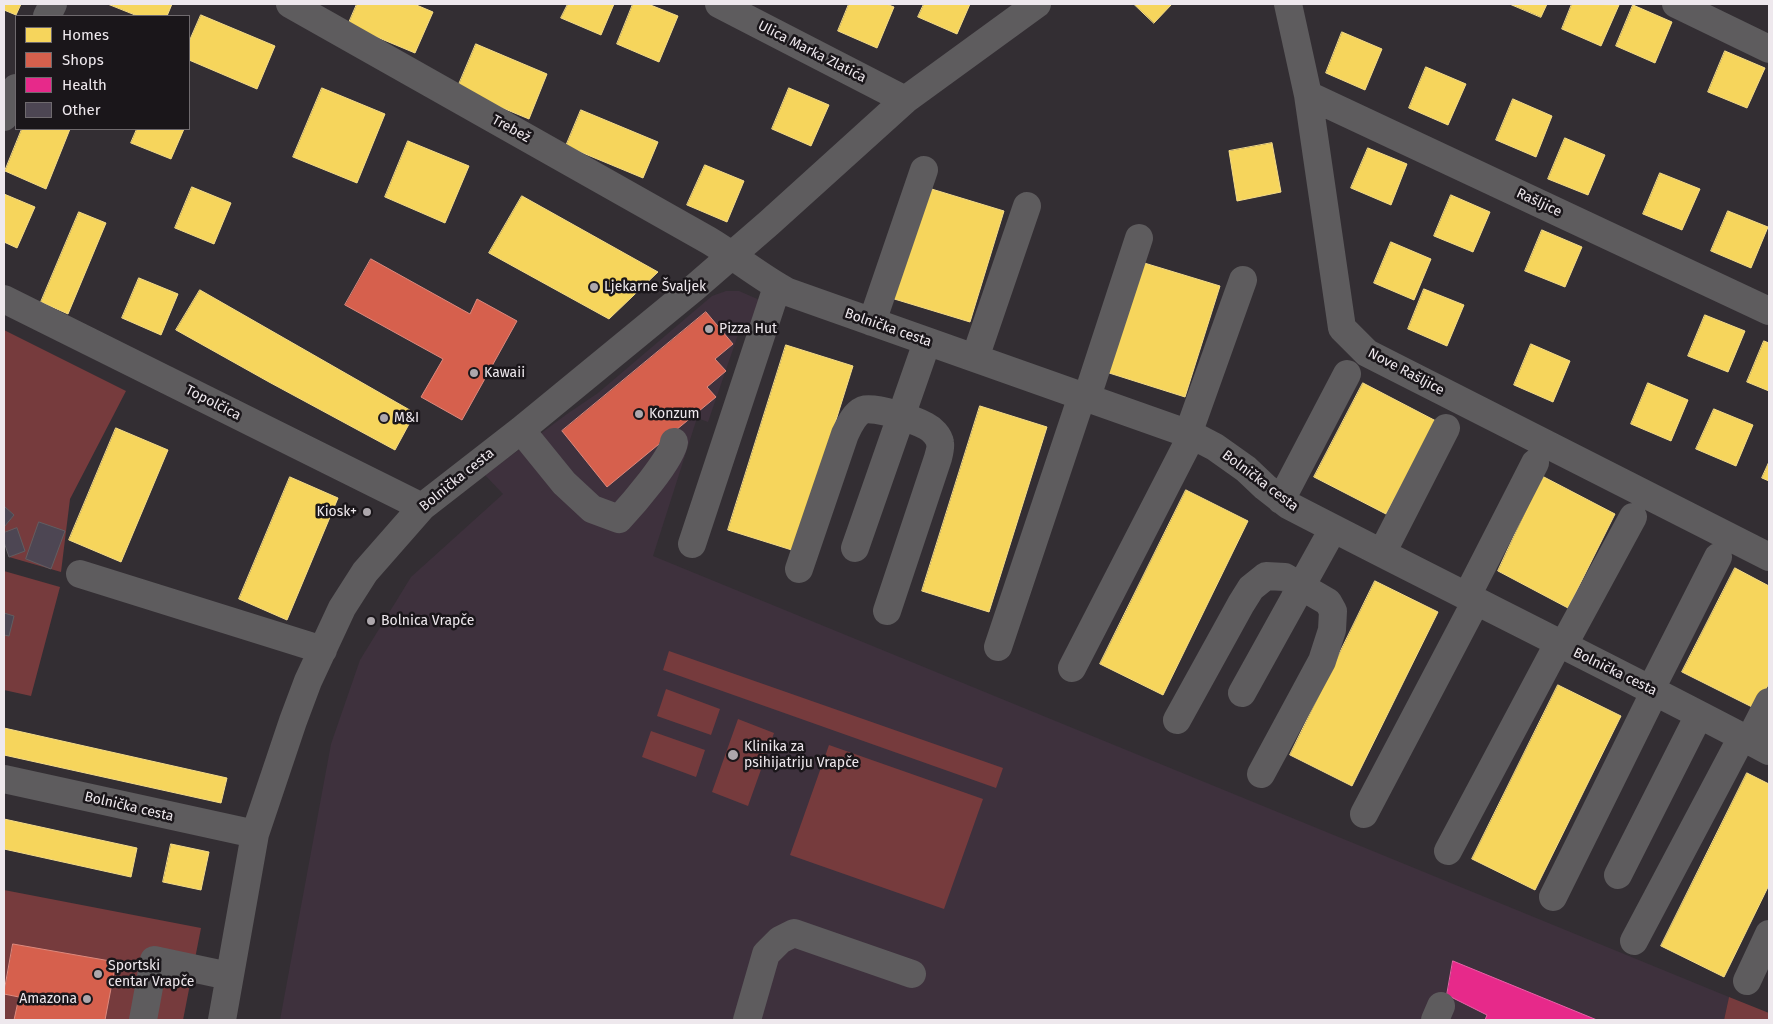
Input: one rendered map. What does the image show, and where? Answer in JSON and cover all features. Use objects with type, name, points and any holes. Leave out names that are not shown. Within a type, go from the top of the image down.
[{"type":"street","name":"Trebež","points":[[290,4],[732,255]]},
{"type":"street","name":"Ulica Marka Zlatića","points":[[720,4],[905,100]]},
{"type":"street","name":"Bolnička cesta","points":[[222,1020],[255,834],[308,681],[342,608],[365,572],[422,508],[521,430],[770,223],[905,100],[1036,4]]},
{"type":"street","name":"Nove Rašljice","points":[[1288,4],[1308,95],[1342,328],[1367,353],[1769,557]]},
{"type":"street","points":[[1676,4],[1768,45]]},
{"type":"street","points":[[4,117],[15,90]]},
{"type":"street","name":"Rašljice","points":[[1308,95],[1769,311]]},
{"type":"street","points":[[872,322],[924,170]]},
{"type":"street","points":[[975,358],[1027,206]]},
{"type":"street","points":[[998,647],[1139,238]]},
{"type":"street","name":"Bolnička cesta","points":[[732,255],[777,287],[788,292],[1190,434],[1215,447],[1246,469],[1288,506],[1754,743]]},
{"type":"street","points":[[1072,668],[1190,434],[1242,280]]},
{"type":"street","points":[[692,544],[777,287]]},
{"type":"street","name":"Topolčica","points":[[4,299],[422,508]]},
{"type":"street","points":[[855,548],[927,342]]},
{"type":"street","points":[[1281,500],[1347,374]]},
{"type":"street","points":[[799,570],[845,434],[853,418],[862,410],[884,410],[926,426],[936,434],[941,444],[887,612]]},
{"type":"street","points":[[1382,553],[1446,428]]},
{"type":"street","points":[[521,430],[564,483],[592,509],[619,519],[663,463],[674,442]]},
{"type":"street","points":[[1364,814],[1472,598],[1535,463]]},
{"type":"street","points":[[1448,851],[1560,645],[1633,517]]},
{"type":"street","points":[[1242,693],[1333,529]]},
{"type":"street","points":[[1552,897],[1718,558]]},
{"type":"street","points":[[80,574],[323,650]]},
{"type":"street","points":[[1177,720],[1251,588],[1266,576],[1285,577],[1328,602],[1333,611],[1332,630],[1322,661],[1261,774]]},
{"type":"street","points":[[1634,941],[1754,743],[1769,702]]},
{"type":"street","points":[[1618,875],[1699,715]]},
{"type":"street","name":"Bolnička cesta","points":[[4,779],[255,834]]},
{"type":"street","points":[[747,1020],[766,954],[780,940],[794,933],[912,974]]},
{"type":"street","points":[[1747,981],[1769,934]]},
{"type":"street","points":[[143,1020],[154,960],[229,976]]},
{"type":"shaded area","name":"Klinika za psihijatriju Vrapče","points":[[726,291],[739,291],[762,301],[752,330],[741,326],[708,422],[697,418],[653,556],[1729,997],[1724,1020],[280,1020],[331,744],[360,660],[411,577],[503,494],[485,475],[598,393],[712,296]]},
{"type":"shaded area","points":[[4,330],[126,391],[70,499],[61,572],[9,557],[24,551],[17,529],[4,533],[4,527],[14,515],[4,508]]},
{"type":"shaded area","points":[[4,571],[60,587],[31,696],[4,690]]},
{"type":"shaded area","points":[[669,651],[1003,768],[996,788],[663,670]]},
{"type":"shaded area","points":[[666,689],[720,709],[711,735],[657,716]]},
{"type":"shaded area","points":[[738,719],[774,733],[748,806],[712,792]]},
{"type":"shaded area","points":[[651,731],[705,750],[696,777],[642,757]]},
{"type":"shaded area","points":[[829,745],[983,799],[944,909],[790,855]]},
{"type":"shaded area","name":"Sportski centar Vrapče","points":[[4,890],[201,928],[183,1020],[4,1020]]},
{"type":"shaded area","points":[[1729,997],[1769,1013],[1769,1020],[1724,1020]]},
{"type":"building: Homes","points":[[4,4],[21,4],[16,15],[4,10]]},
{"type":"building: Homes","points":[[108,4],[172,4],[167,15],[136,15]]},
{"type":"building: Homes","points":[[357,4],[414,4],[433,12],[415,53],[348,25]]},
{"type":"building: Homes","points":[[568,4],[614,4],[601,35],[561,18]]},
{"type":"building: Homes","points":[[633,4],[648,4],[678,16],[659,62],[617,44]]},
{"type":"building: Homes","points":[[849,4],[886,4],[894,7],[877,48],[838,31]]},
{"type":"building: Homes","points":[[924,4],[970,4],[957,34],[918,17]]},
{"type":"building: Homes","points":[[1134,4],[1172,4],[1154,23]]},
{"type":"building: Homes","points":[[1510,4],[1547,4],[1541,17]]},
{"type":"building: Homes","points":[[1572,4],[1619,5],[1601,46],[1562,29]]},
{"type":"building: Homes","points":[[1633,5],[1672,22],[1655,63],[1616,46]]},
{"type":"building: Homes","points":[[201,15],[275,46],[257,89],[190,60],[190,40]]},
{"type":"building: Homes","points":[[1342,32],[1382,49],[1365,90],[1326,73]]},
{"type":"building: Homes","points":[[476,44],[547,74],[529,119],[457,89]]},
{"type":"building: Homes","points":[[1725,51],[1765,68],[1747,108],[1708,92]]},
{"type":"building: Homes","points":[[1426,67],[1466,84],[1448,125],[1409,108]]},
{"type":"building: Homes","points":[[322,88],[385,114],[357,183],[293,157]]},
{"type":"building: Homes","points":[[789,88],[829,105],[811,146],[772,129]]},
{"type":"building: Homes","points":[[1513,99],[1552,116],[1536,157],[1496,140]]},
{"type":"building: Homes","points":[[581,110],[658,142],[643,178],[566,146]]},
{"type":"building: Homes","points":[[22,130],[70,130],[46,189],[5,171]]},
{"type":"building: Homes","points":[[137,130],[184,130],[171,159],[131,143]]},
{"type":"building: Homes","points":[[1565,138],[1605,155],[1588,195],[1548,179]]},
{"type":"building: Homes","points":[[408,141],[469,166],[445,223],[385,197]]},
{"type":"building: Homes","points":[[1272,143],[1281,192],[1237,201],[1229,151]]},
{"type":"building: Homes","points":[[1368,148],[1407,164],[1391,205],[1351,188]]},
{"type":"building: Homes","points":[[705,165],[744,181],[727,222],[687,205]]},
{"type":"building: Homes","points":[[1660,173],[1700,189],[1682,230],[1643,214]]},
{"type":"building: Homes","points":[[192,187],[231,203],[214,244],[175,228]]},
{"type":"building: Homes","points":[[925,187],[1004,211],[970,322],[891,298]]},
{"type":"building: Homes","points":[[4,194],[35,207],[17,248],[4,242]]},
{"type":"building: Homes","points":[[1451,195],[1490,212],[1473,252],[1434,236]]},
{"type":"building: Homes","points":[[522,196],[658,272],[609,319],[489,253]]},
{"type":"building: Homes","points":[[1728,211],[1768,227],[1751,268],[1711,251]]},
{"type":"building: Homes","points":[[79,212],[106,223],[68,314],[41,302]]},
{"type":"building: Homes","points":[[1542,230],[1582,247],[1565,287],[1525,271]]},
{"type":"building: Homes","points":[[1391,242],[1431,259],[1414,300],[1374,283]]},
{"type":"building: Homes","points":[[1141,262],[1220,286],[1185,397],[1106,372]]},
{"type":"building: Homes","points":[[139,278],[178,294],[161,335],[122,318]]},
{"type":"building: Homes","points":[[1424,289],[1464,305],[1447,346],[1408,329]]},
{"type":"building: Homes","points":[[200,290],[415,413],[395,450],[176,330]]},
{"type":"building: Homes","points":[[1705,315],[1745,331],[1728,372],[1688,356]]},
{"type":"building: Homes","points":[[1764,341],[1769,343],[1769,391],[1747,382]]},
{"type":"building: Homes","points":[[1531,344],[1570,361],[1553,402],[1514,385]]},
{"type":"building: Homes","points":[[786,345],[853,366],[795,551],[728,530]]},
{"type":"building: Homes","points":[[1363,383],[1436,421],[1386,514],[1314,477]]},
{"type":"building: Homes","points":[[1648,383],[1688,400],[1671,441],[1631,424]]},
{"type":"building: Homes","points":[[980,406],[1047,427],[989,612],[922,591]]},
{"type":"building: Homes","points":[[1714,409],[1753,425],[1736,466],[1696,449]]},
{"type":"building: Homes","points":[[116,428],[168,450],[121,562],[69,540]]},
{"type":"building: Homes","points":[[1769,462],[1769,481],[1762,478]]},
{"type":"building: Homes","points":[[1542,476],[1615,514],[1568,608],[1498,571]]},
{"type":"building: Homes","points":[[290,477],[338,498],[287,620],[239,599]]},
{"type":"building: Homes","points":[[1186,490],[1248,521],[1163,695],[1100,664]]},
{"type":"building: Homes","points":[[1735,568],[1769,586],[1769,683],[1756,709],[1682,672]]},
{"type":"building: Homes","points":[[1375,581],[1438,612],[1352,786],[1290,755]]},
{"type":"building: Homes","points":[[1558,685],[1621,716],[1535,890],[1472,859]]},
{"type":"building: Homes","points":[[4,728],[227,778],[221,803],[4,755]]},
{"type":"building: Homes","points":[[1747,773],[1769,784],[1769,885],[1724,977],[1661,946]]},
{"type":"building: Homes","points":[[4,819],[137,848],[131,877],[4,849]]},
{"type":"building: Homes","points":[[171,844],[209,852],[201,890],[163,882]]},
{"type":"building: Shops","points":[[371,259],[470,314],[477,299],[517,321],[462,420],[421,397],[443,359],[345,305]]},
{"type":"building: Shops","name":"Konzum","points":[[706,312],[733,344],[715,359],[726,371],[707,387],[716,397],[607,487],[562,431]]},
{"type":"building: Shops","points":[[13,944],[116,962],[105,1020],[14,1020],[19,997],[4,994]]},
{"type":"building: Health","points":[[1453,961],[1597,1020],[1485,1020],[1487,1015],[1447,995]]},
{"type":"building: Other","points":[[4,508],[14,515],[4,527]]},
{"type":"building: Other","points":[[39,522],[65,531],[51,569],[26,559]]},
{"type":"building: Other","points":[[17,528],[25,551],[9,557],[4,542],[4,533]]},
{"type":"building: Other","points":[[4,613],[14,616],[9,636],[4,635]]},
{"type":"place","name":"Ljekarne Švaljek","points":[[594,287]]},
{"type":"place","name":"Pizza Hut","points":[[709,329]]},
{"type":"place","name":"Kawaii","points":[[474,373]]},
{"type":"place","name":"Konzum","points":[[639,414]]},
{"type":"place","name":"M&I","points":[[384,418]]},
{"type":"place","name":"Kiosk+","points":[[367,512]]},
{"type":"place","name":"Bolnica Vrapče","points":[[371,621]]},
{"type":"place","name":"Klinika za psihijatriju Vrapče","points":[[733,755]]},
{"type":"place","name":"Sportski centar Vrapče","points":[[98,974]]},
{"type":"place","name":"Amazona","points":[[87,999]]}]
